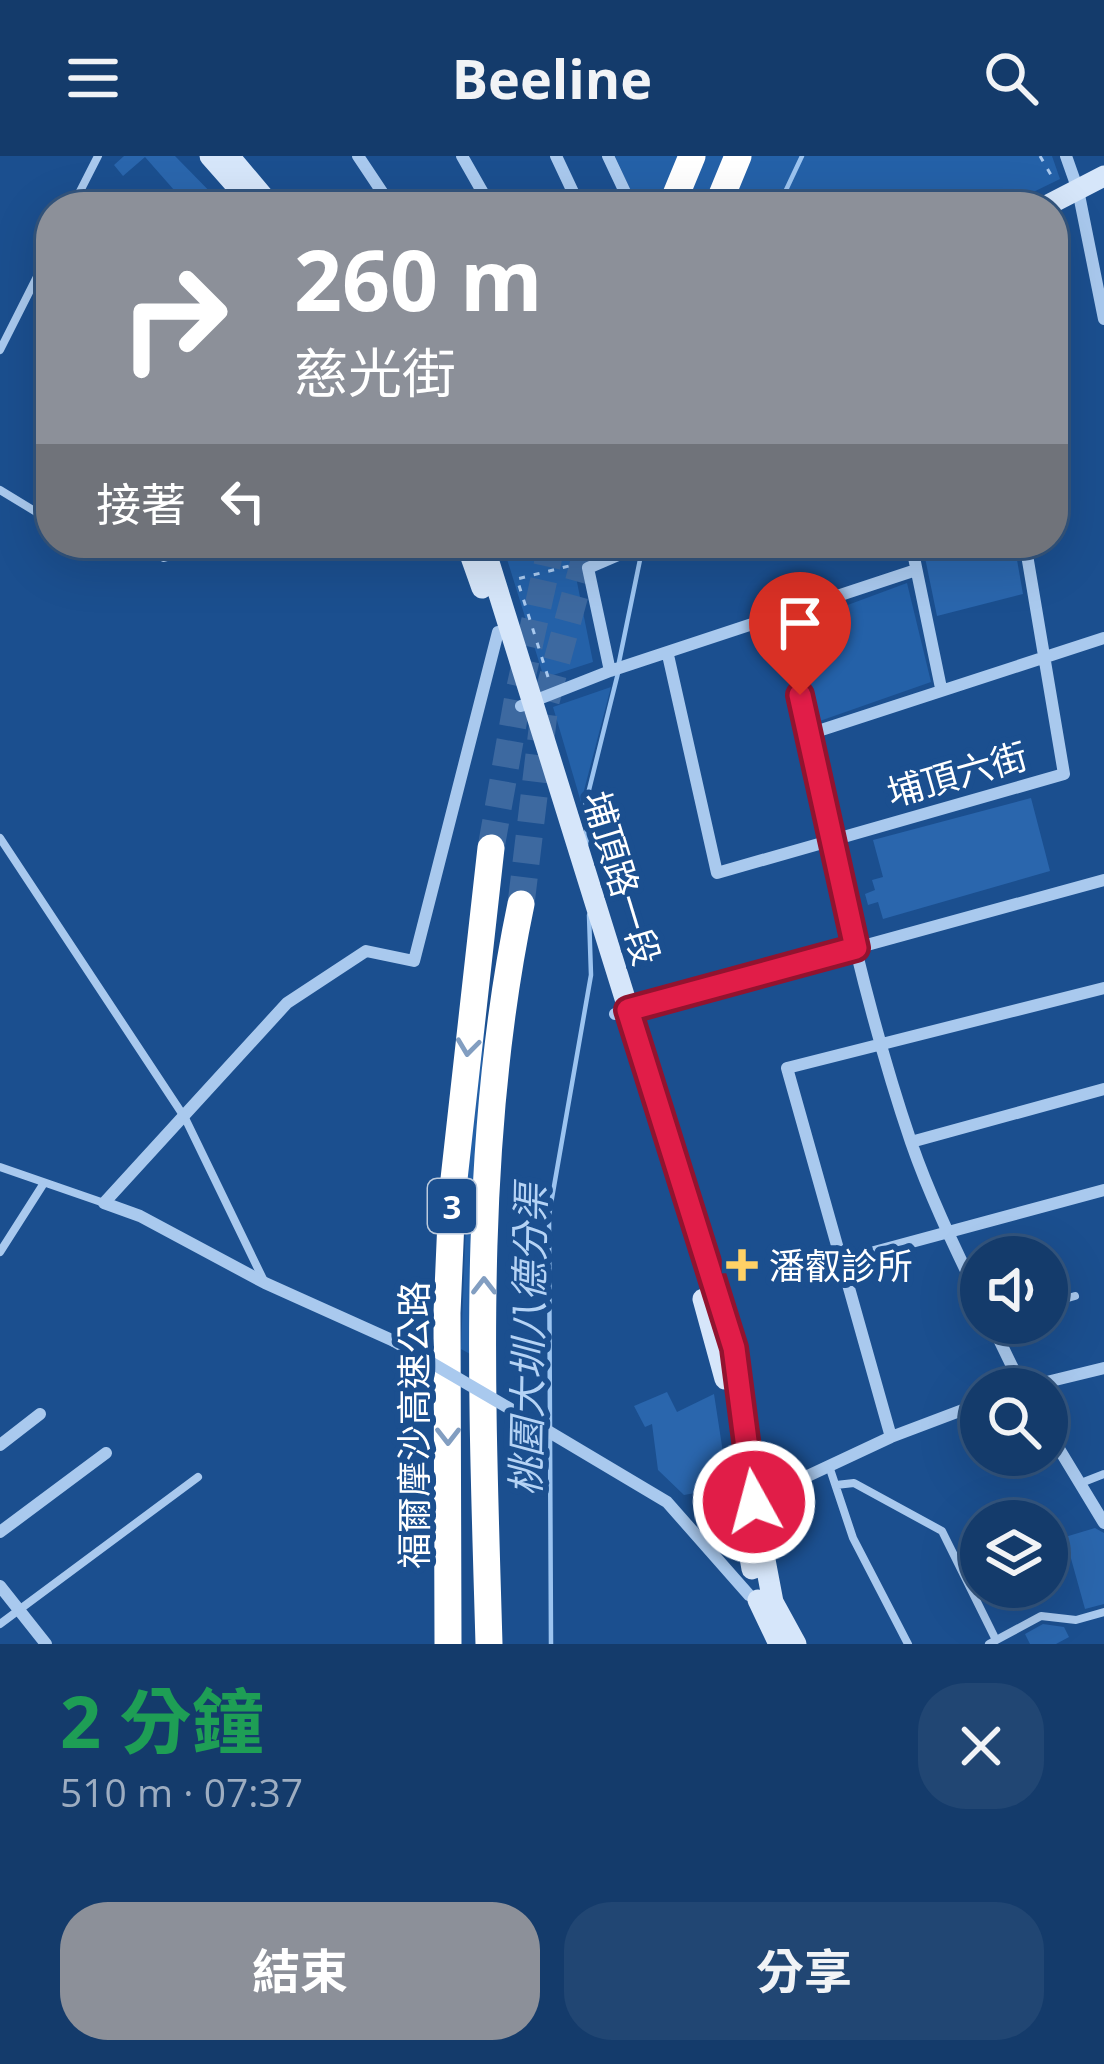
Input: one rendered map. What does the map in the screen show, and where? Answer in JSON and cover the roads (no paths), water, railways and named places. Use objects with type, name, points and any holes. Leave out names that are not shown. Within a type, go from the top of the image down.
[{"type":"highway","points":[[677,192],[692,156]]},
{"type":"highway","points":[[724,192],[738,156]]},
{"type":"highway","name":"福爾摩沙高速公路","points":[[448,1644],[451,1220],[490,848]]},
{"type":"highway","name":"福爾摩沙高速公路","points":[[489,1644],[484,1203],[507,968],[521,904]]},
{"type":"highway","points":[[477,968],[507,968]]},
{"type":"street","points":[[210,156],[242,192]]},
{"type":"street","points":[[229,156],[259,192]]},
{"type":"street","points":[[379,156],[360,160],[382,192]]},
{"type":"street","points":[[462,156],[482,192]]},
{"type":"street","points":[[556,156],[573,192]]},
{"type":"street","points":[[608,156],[625,192]]},
{"type":"street","points":[[1066,156],[1078,190],[1104,319]]},
{"type":"street","points":[[1068,195],[1104,176]]},
{"type":"street","points":[[473,558],[502,625]]},
{"type":"street","points":[[486,558],[502,625],[414,961],[366,951],[287,1003],[104,1204],[140,1216],[265,1283],[394,1341],[531,1420],[667,1502],[749,1595],[765,1601]]},
{"type":"street","points":[[610,671],[588,568],[611,558]]},
{"type":"street","points":[[914,558],[941,688]]},
{"type":"street","name":"埔頂六街","points":[[668,655],[717,873],[1064,774],[1027,558]]},
{"type":"street","points":[[526,704],[610,671],[916,570]]},
{"type":"street","points":[[782,616],[856,948],[911,1142],[960,1259]]},
{"type":"street","name":"埔頂路一段","points":[[502,625],[622,1012],[721,1358],[765,1601],[779,1644]]},
{"type":"street","points":[[809,734],[1104,638]]},
{"type":"street","points":[[622,1012],[1104,880]]},
{"type":"street","points":[[891,1437],[787,1068],[1104,988]]},
{"type":"street","points":[[911,1142],[1104,1089]]},
{"type":"street","points":[[842,1261],[1104,1190]]},
{"type":"street","points":[[1068,1377],[1104,1368]]},
{"type":"street","points":[[747,1504],[891,1437],[960,1411]]},
{"type":"street","points":[[0,1445],[40,1414]]},
{"type":"street","points":[[0,1532],[106,1453]]},
{"type":"street","points":[[1068,1464],[1104,1523]]},
{"type":"street","points":[[0,1586],[46,1644]]},
{"type":"street","name":"埔頂路一段","points":[[765,1601],[796,1644]]},
{"type":"lane","points":[[80,192],[98,156]]},
{"type":"lane","points":[[0,350],[36,279]]},
{"type":"lane","points":[[0,490],[36,511]]},
{"type":"lane","points":[[0,838],[184,1118],[265,1283]]},
{"type":"lane","points":[[0,1167],[104,1204]]},
{"type":"lane","points":[[0,1252],[44,1183]]},
{"type":"lane","points":[[1068,1298],[1075,1296]]},
{"type":"lane","points":[[830,1466],[861,1555],[908,1644]]},
{"type":"lane","points":[[1079,1483],[1104,1474]]},
{"type":"lane","points":[[0,1624],[198,1478]]},
{"type":"lane","points":[[836,1485],[854,1483],[942,1531],[992,1642],[1041,1616],[1076,1620],[1104,1612]]},
{"type":"waterway","name":"桃園大圳八德分渠","points":[[785,192],[802,156]]},
{"type":"waterway","name":"桃園大圳八德分渠","points":[[619,662],[640,558]]},
{"type":"waterway","name":"桃園大圳八德分渠","points":[[587,844],[585,806],[618,673]]},
{"type":"waterway","name":"桃園大圳八德分渠","points":[[551,1644],[549,1215],[591,975],[589,915]]},
{"type":"tunnel","points":[[491,848],[549,558]]},
{"type":"tunnel","points":[[521,904],[545,705],[585,558]]},
{"type":"place","name":"潘叡診所","points":[[742,1265]]}]
